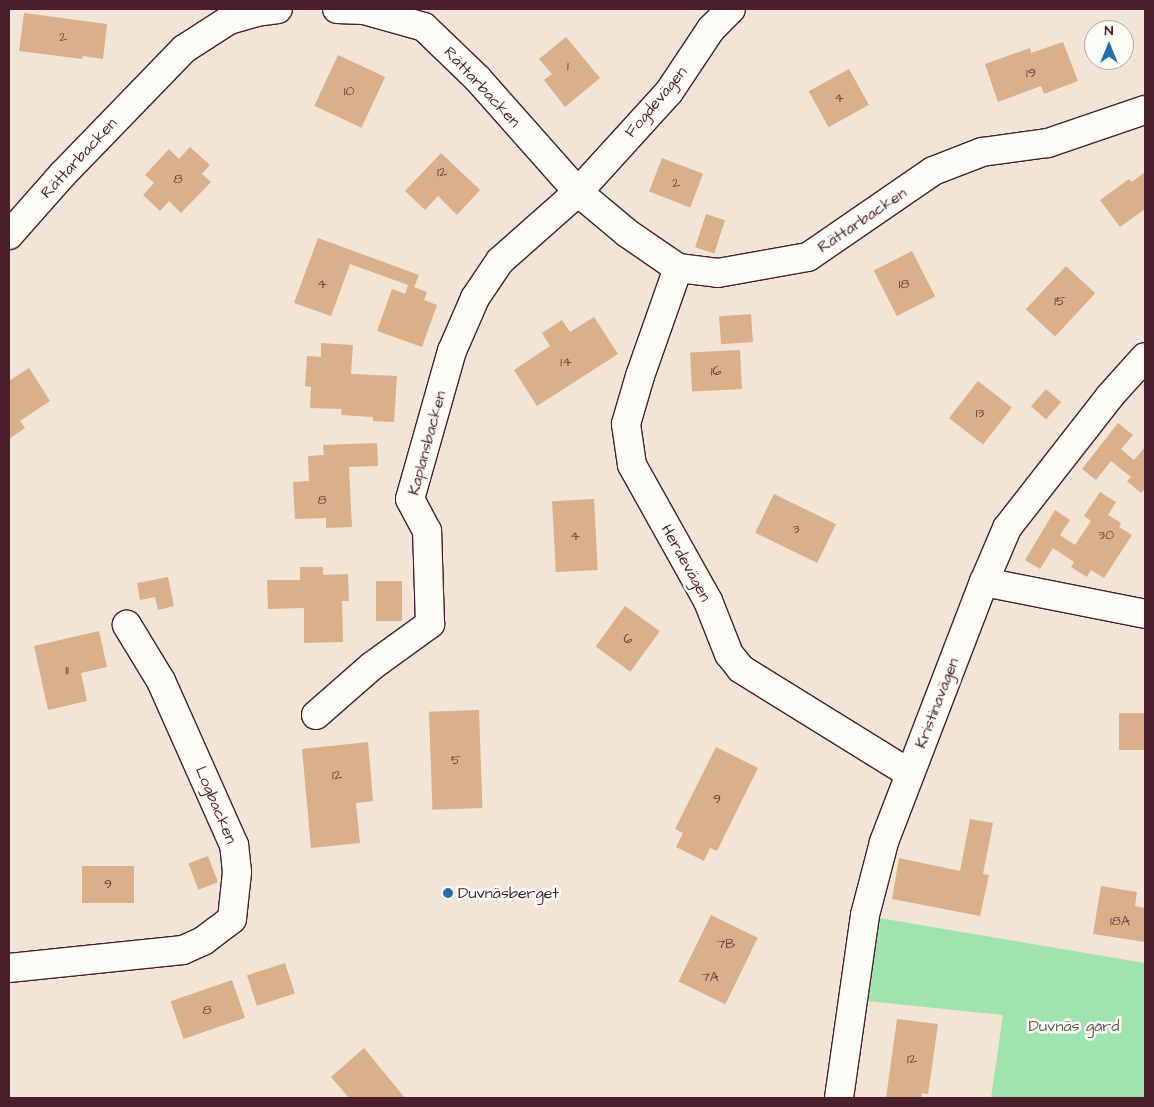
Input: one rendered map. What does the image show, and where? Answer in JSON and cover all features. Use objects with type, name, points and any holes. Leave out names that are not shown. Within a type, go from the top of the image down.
[{"type":"street","name":"Rättarbacken","points":[[9,235],[62,175],[184,49],[230,20],[257,12],[278,9]]},
{"type":"street","name":"Rättarbacken","points":[[337,9],[364,10],[424,18],[578,192],[627,233],[678,268],[718,273],[808,257],[932,171],[982,152],[1048,143],[1145,110]]},
{"type":"street","name":"Fogdevägen","points":[[578,192],[669,92],[711,29],[731,9]]},
{"type":"street","name":"Kaplansbacken","points":[[316,715],[372,666],[430,624],[427,531],[410,499],[452,351],[475,298],[500,261],[578,192]]},
{"type":"street","name":"Herdevägen","points":[[678,268],[640,376],[626,424],[632,465],[708,601],[730,654],[741,669],[909,773]]},
{"type":"street","name":"Kristinavägen","points":[[839,1098],[865,915],[884,842],[984,582],[1007,528],[1098,410],[1145,357]]},
{"type":"street","points":[[984,582],[1145,614]]},
{"type":"street","name":"Logbacken","points":[[9,968],[183,950],[203,941],[232,919],[237,872],[234,845],[161,681],[127,625]]},
{"type":"green space","name":"Duvnäs gård","points":[[879,918],[1145,963],[1145,1098],[991,1098],[1003,1015],[867,1001]]},
{"type":"building","points":[[24,13],[107,24],[103,59],[83,56],[82,59],[19,51]]},
{"type":"building","points":[[566,37],[600,78],[565,107],[544,80],[552,74],[539,59]]},
{"type":"building","points":[[1063,42],[1078,81],[1044,94],[1041,86],[998,102],[985,64],[1030,48],[1031,53]]},
{"type":"building","points":[[338,55],[385,77],[361,128],[314,106]]},
{"type":"building","points":[[849,69],[869,105],[829,127],[809,91]]},
{"type":"building","points":[[190,147],[210,165],[202,174],[211,182],[181,213],[169,201],[160,211],[143,195],[154,183],[145,175],[169,149],[179,159]]},
{"type":"building","points":[[441,153],[480,190],[457,215],[438,196],[425,210],[405,191]]},
{"type":"building","points":[[662,158],[703,174],[690,207],[649,192]]},
{"type":"building","points":[[1145,172],[1145,209],[1120,227],[1100,200],[1129,179],[1132,182]]},
{"type":"building","points":[[706,214],[725,220],[714,253],[695,247]]},
{"type":"building","points":[[318,238],[419,275],[414,287],[427,292],[424,300],[437,305],[422,347],[377,331],[392,289],[405,294],[408,285],[350,264],[331,316],[294,303]]},
{"type":"building","points":[[912,251],[935,296],[897,316],[874,271]]},
{"type":"building","points":[[1066,266],[1095,293],[1055,336],[1026,309]]},
{"type":"building","points":[[751,314],[753,342],[721,344],[719,316]]},
{"type":"building","points":[[594,317],[618,354],[537,406],[514,370],[550,346],[542,333],[562,320],[570,332]]},
{"type":"building","points":[[321,343],[353,345],[351,374],[397,376],[394,422],[373,421],[373,417],[341,415],[342,409],[310,408],[311,387],[305,386],[307,356],[321,357]]},
{"type":"building","points":[[740,350],[742,389],[692,392],[690,353]]},
{"type":"building","points":[[29,368],[50,401],[20,421],[25,428],[9,439],[9,381]]},
{"type":"building","points":[[978,381],[1012,407],[983,445],[949,418]]},
{"type":"building","points":[[1046,389],[1061,402],[1046,419],[1031,406]]},
{"type":"building","points":[[1118,423],[1133,435],[1121,449],[1134,460],[1145,447],[1145,489],[1141,493],[1127,481],[1131,477],[1111,461],[1096,480],[1082,469]]},
{"type":"building","points":[[377,443],[378,466],[349,467],[352,527],[326,528],[326,518],[295,519],[293,482],[309,481],[308,456],[324,455],[323,445]]},
{"type":"building","points":[[1100,492],[1116,502],[1108,515],[1121,523],[1119,527],[1132,535],[1104,578],[1091,570],[1087,577],[1071,567],[1074,562],[1053,548],[1040,569],[1025,560],[1055,510],[1070,520],[1060,535],[1075,545],[1091,521],[1084,516]]},
{"type":"building","points":[[774,494],[836,524],[817,563],[755,533]]},
{"type":"building","points":[[594,499],[598,570],[556,572],[552,501]]},
{"type":"building","points":[[300,567],[323,567],[323,575],[348,574],[349,601],[342,601],[343,642],[304,643],[304,608],[268,609],[267,580],[300,580]]},
{"type":"building","points":[[168,577],[174,606],[158,610],[155,597],[140,600],[137,583]]},
{"type":"building","points":[[376,581],[402,581],[402,621],[376,621]]},
{"type":"building","points":[[625,606],[660,631],[630,672],[596,646]]},
{"type":"building","points":[[99,631],[107,667],[81,673],[87,701],[48,710],[34,646]]},
{"type":"building","points":[[479,710],[482,808],[432,810],[429,712]]},
{"type":"building","points":[[1119,713],[1145,713],[1145,750],[1119,750]]},
{"type":"building","points":[[368,742],[373,801],[356,803],[360,843],[311,848],[302,749]]},
{"type":"building","points":[[716,747],[758,768],[717,851],[710,848],[704,861],[676,847],[683,833],[675,829]]},
{"type":"building","points":[[970,819],[993,823],[983,874],[989,875],[980,916],[892,899],[899,858],[960,871]]},
{"type":"building","points":[[208,856],[218,882],[198,890],[188,864]]},
{"type":"building","points":[[82,866],[134,866],[134,903],[82,903]]},
{"type":"building","points":[[1101,886],[1137,892],[1135,906],[1145,908],[1145,942],[1093,934]]},
{"type":"building","points":[[711,915],[758,938],[725,1004],[679,982]]},
{"type":"building","points":[[285,963],[295,993],[257,1006],[247,975]]},
{"type":"building","points":[[232,980],[245,1018],[184,1039],[171,1001]]},
{"type":"building","points":[[897,1019],[938,1024],[928,1094],[922,1093],[921,1098],[886,1098]]},
{"type":"building","points":[[364,1048],[405,1098],[349,1098],[331,1077]]},
{"type":"place","name":"Duvnäsberget","points":[[448,893]]}]
